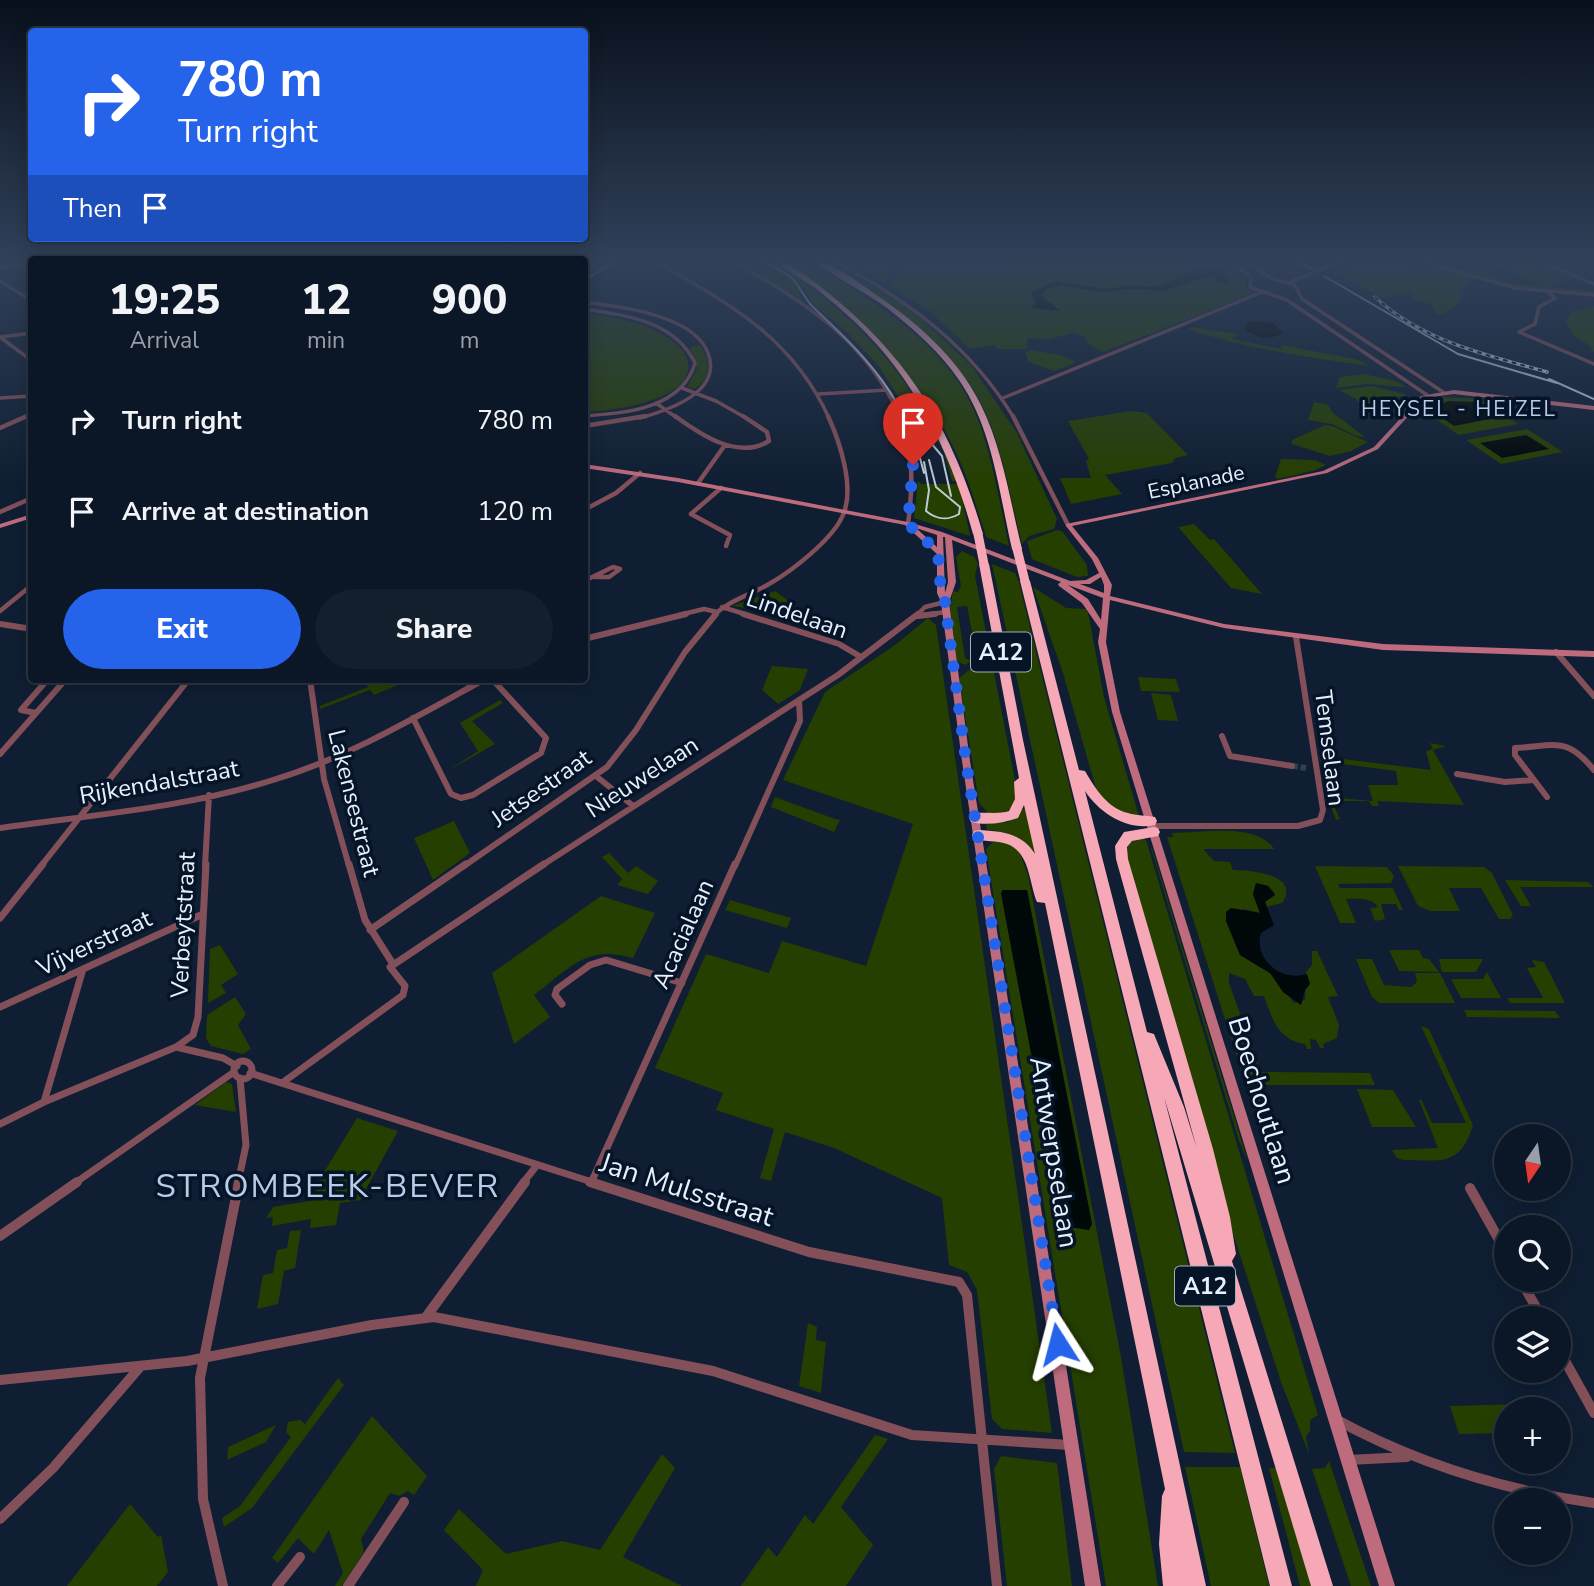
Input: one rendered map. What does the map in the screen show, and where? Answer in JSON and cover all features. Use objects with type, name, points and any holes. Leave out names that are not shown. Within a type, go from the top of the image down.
[{"type":"highway","name":"A12","points":[[871,336],[917,390],[958,466],[978,534],[1017,740],[1195,1586]]},
{"type":"highway","name":"A12","points":[[922,336],[932,344],[969,389],[987,429],[1281,1586]]},
{"type":"highway","points":[[975,818],[1003,818],[1017,810],[1021,793],[1017,740]]},
{"type":"highway","points":[[1071,753],[1100,805],[1121,818],[1152,827]]},
{"type":"highway","points":[[1152,827],[1128,836],[1121,846],[1122,859],[1205,1149],[1222,1217],[1231,1289]]},
{"type":"highway","points":[[978,835],[1009,837],[1029,853],[1077,1021]]},
{"type":"highway","points":[[1129,986],[1176,1107],[1322,1586]]},
{"type":"highway","points":[[1173,1481],[1169,1544],[1174,1586]]},
{"type":"main road","points":[[1427,395],[1443,392],[1594,408]]},
{"type":"main road","name":"Esplanade","points":[[1068,525],[1331,469],[1376,448],[1427,395]]},
{"type":"main road","points":[[588,466],[698,483],[908,524],[940,533],[1106,597],[1168,615],[1296,637],[1383,647],[1594,654]]},
{"type":"main road","points":[[0,524],[28,515]]},
{"type":"main road","points":[[908,524],[938,552]]},
{"type":"main road","points":[[1068,525],[1068,530],[1100,575],[1106,597]]},
{"type":"main road","points":[[1068,525],[1101,568],[1109,587],[1106,597]]},
{"type":"main road","name":"Antwerpselaan","points":[[940,533],[938,552],[941,593],[1074,1446],[1093,1586]]},
{"type":"main road","name":"Antwerpselaan","points":[[945,607],[952,584],[948,536]]},
{"type":"main road","points":[[951,562],[954,551],[969,544]]},
{"type":"main road","name":"Boechoutlaan","points":[[1046,573],[1085,601],[1101,627]]},
{"type":"main road","points":[[1068,582],[1087,582],[1100,575]]},
{"type":"main road","name":"Boechoutlaan","points":[[1106,597],[1101,627],[1110,692],[1387,1586]]},
{"type":"street","points":[[588,416],[624,412],[656,403],[682,388],[694,369],[694,360],[686,346],[672,336]]},
{"type":"street","points":[[588,426],[631,421],[666,410],[698,392],[712,369],[709,354],[692,336]]},
{"type":"street","points":[[588,638],[704,609],[719,610],[764,587],[793,568],[841,519],[846,492],[840,451],[819,394],[798,362],[774,336]]},
{"type":"street","points":[[843,336],[859,352],[887,390],[904,421],[912,453],[913,489],[908,524]]},
{"type":"street","points":[[950,336],[1003,398],[1068,525]]},
{"type":"street","points":[[1003,398],[1154,336]]},
{"type":"street","points":[[1341,336],[1427,395]]},
{"type":"street","points":[[1345,339],[1348,336]]},
{"type":"street","points":[[1354,336],[1443,392]]},
{"type":"street","points":[[1528,336],[1594,364]]},
{"type":"street","points":[[1,338],[28,357]]},
{"type":"street","points":[[686,346],[701,343]]},
{"type":"street","points":[[1416,387],[1431,384]]},
{"type":"street","points":[[656,403],[725,445],[754,449],[764,446],[770,437],[744,417],[698,392],[682,388]]},
{"type":"street","points":[[819,394],[887,390]]},
{"type":"street","points":[[0,398],[28,396]]},
{"type":"street","points":[[0,428],[28,416]]},
{"type":"street","points":[[698,483],[725,445]]},
{"type":"street","points":[[588,508],[616,493],[640,473]]},
{"type":"street","points":[[721,488],[691,514],[730,535],[726,546]]},
{"type":"street","points":[[0,512],[28,500]]},
{"type":"street","points":[[588,580],[596,577]]},
{"type":"street","points":[[0,611],[28,588]]},
{"type":"street","name":"Nieuwelaan","points":[[392,965],[632,805],[800,700],[914,619],[945,607]]},
{"type":"street","name":"Lindelaan","points":[[719,610],[839,644],[861,657]]},
{"type":"street","name":"Jetsestraat","points":[[370,930],[596,776],[631,741],[686,646],[719,610]]},
{"type":"street","points":[[0,624],[28,628]]},
{"type":"street","name":"Temselaan","points":[[1152,827],[1298,826],[1317,823],[1322,810],[1296,637]]},
{"type":"street","points":[[1556,652],[1594,696]]},
{"type":"street","points":[[36,713],[21,710],[45,683]]},
{"type":"street","points":[[0,754],[62,683]]},
{"type":"street","points":[[0,918],[186,683]]},
{"type":"street","name":"Lakensestraat","points":[[282,1083],[403,995],[405,986],[370,930],[321,763],[310,683]]},
{"type":"street","name":"Rijkendalstraat","points":[[0,828],[209,796],[269,781],[321,763],[478,683]]},
{"type":"street","points":[[413,718],[451,794],[461,798],[473,795],[541,753],[546,746],[546,737],[496,683]]},
{"type":"street","name":"Acacialaan","points":[[591,1182],[800,721],[803,714],[800,700]]},
{"type":"street","points":[[1222,736],[1230,756],[1292,766]]},
{"type":"street","points":[[1547,797],[1515,755],[1515,748],[1567,745],[1578,751],[1594,769]]},
{"type":"street","points":[[1306,768],[1316,770]]},
{"type":"street","points":[[1457,774],[1505,782],[1534,780]]},
{"type":"street","points":[[596,776],[632,805]]},
{"type":"street","name":"Verbeytstraat","points":[[176,1047],[188,1040],[196,1029],[209,796]]},
{"type":"street","name":"Vijverstraat","points":[[0,1007],[203,914]]},
{"type":"street","points":[[562,1004],[555,995],[557,989],[600,961],[614,962],[682,983]]},
{"type":"street","points":[[44,1102],[83,969]]},
{"type":"street","points":[[0,1124],[44,1102],[176,1047],[223,1058],[237,1072],[247,1139],[202,1358],[203,1499],[223,1586]]},
{"type":"street","name":"Jan Mulsstraat","points":[[237,1072],[250,1062],[253,1065],[250,1073],[809,1252],[946,1277],[959,1282],[967,1295],[997,1586]]},
{"type":"street","points":[[0,1236],[237,1072],[250,1073]]},
{"type":"street","points":[[426,1317],[537,1165]]},
{"type":"street","points":[[1470,1188],[1494,1231]]},
{"type":"street","points":[[0,1380],[140,1367],[202,1358],[426,1317],[713,1371],[912,1435],[1074,1446]]},
{"type":"street","points":[[0,1519],[61,1460],[140,1367]]},
{"type":"street","points":[[1571,1372],[1594,1413]]},
{"type":"street","points":[[1336,1419],[1412,1458],[1538,1495],[1594,1503]]},
{"type":"street","points":[[1348,1460],[1412,1458]]},
{"type":"street","points":[[348,1586],[404,1502]]},
{"type":"street","points":[[277,1586],[300,1557]]},
{"type":"green space","points":[[588,336],[665,336],[680,348],[688,362],[686,376],[678,387],[648,402],[588,412]]},
{"type":"green space","points":[[851,336],[865,336],[890,364],[906,384],[941,445],[914,421],[878,365]]},
{"type":"green space","points":[[873,336],[916,336],[954,376],[970,403],[982,432],[992,464],[1009,546],[986,537],[962,464],[944,429],[901,366]]},
{"type":"green space","points":[[925,336],[940,336],[971,365],[1017,433],[1057,519],[1054,529],[1029,536],[1022,544],[1005,471],[988,418],[968,381]]},
{"type":"green space","points":[[956,336],[1061,336],[1049,339],[1027,338],[1027,349],[998,349],[995,345],[970,349]]},
{"type":"green space","points":[[1084,336],[1144,336],[1103,352],[1091,346]]},
{"type":"green space","points":[[1210,336],[1236,336],[1232,339],[1281,349],[1282,345],[1359,360],[1369,366],[1301,356]]},
{"type":"green space","points":[[1575,336],[1594,336],[1594,352],[1590,350],[1593,348]]},
{"type":"green space","points":[[700,345],[708,370],[704,381],[694,389],[687,387],[697,369],[690,348]]},
{"type":"green space","points":[[1030,350],[1060,355],[1077,362],[1054,371],[1029,362],[1025,353]]},
{"type":"green space","points":[[1364,374],[1396,381],[1406,387],[1367,384],[1336,388],[1340,377]]},
{"type":"green space","points":[[1372,386],[1408,395],[1361,405],[1355,398],[1339,390]]},
{"type":"green space","points":[[1442,397],[1480,399],[1518,424],[1459,435],[1422,410],[1432,400]]},
{"type":"green space","points":[[1314,402],[1328,405],[1332,412],[1365,437],[1332,424],[1308,420]]},
{"type":"green space","points":[[1131,411],[1147,413],[1188,455],[1175,458],[1172,463],[1105,475],[1122,494],[1071,504],[1060,478],[1091,478],[1086,461],[1089,459],[1068,421]]},
{"type":"green space","points":[[1325,425],[1368,442],[1351,451],[1330,456],[1292,444],[1292,440]]},
{"type":"green space","points":[[1527,429],[1563,452],[1501,464],[1466,440]]},
{"type":"green space","points":[[943,449],[945,453],[958,481],[952,481]]},
{"type":"green space","points":[[1281,459],[1315,460],[1326,465],[1313,471],[1278,479],[1275,477]]},
{"type":"green space","points":[[918,481],[922,484],[959,484],[970,536],[914,518]]},
{"type":"green space","points":[[1194,524],[1210,540],[1214,539],[1262,594],[1231,588],[1178,527]]},
{"type":"green space","points":[[1057,530],[1062,531],[1087,565],[1088,576],[1077,577],[1032,559],[1027,541]]},
{"type":"green space","points":[[962,551],[974,557],[978,563],[975,576],[1017,790],[1013,807],[1000,813],[988,813],[979,803],[959,678],[978,663],[967,606],[957,607],[965,658],[971,661],[965,665],[957,661],[950,608],[953,591],[958,592],[961,586],[956,557]]},
{"type":"green space","points":[[992,564],[1015,573],[1018,579],[1235,1453],[1184,1452]]},
{"type":"green space","points":[[1033,587],[1066,608],[1085,609],[1088,612],[1104,697],[1139,816],[1117,812],[1097,792],[1063,673]]},
{"type":"green space","points":[[775,591],[841,639],[752,609],[732,606]]},
{"type":"green space","points":[[928,618],[936,625],[1052,1433],[1002,1429],[992,1419],[977,1290],[967,1272],[949,1265],[942,1198],[834,1148],[785,1132],[771,1181],[760,1178],[774,1129],[716,1110],[723,1093],[655,1068],[706,954],[769,973],[782,941],[866,966],[913,824],[783,780],[825,692],[895,645]]},
{"type":"green space","points":[[772,666],[808,669],[800,690],[778,704],[762,690]]},
{"type":"green space","points":[[1138,677],[1176,679],[1180,692],[1141,691]]},
{"type":"green space","points":[[365,683],[400,684],[374,695],[370,690],[320,709],[320,706],[368,687]]},
{"type":"green space","points":[[1151,693],[1171,695],[1178,721],[1158,720]]},
{"type":"green space","points":[[500,700],[503,703],[472,721],[495,744],[449,770],[478,751],[460,723]]},
{"type":"green space","points":[[1430,743],[1446,746],[1433,750],[1464,805],[1377,801],[1379,806],[1372,806],[1369,801],[1338,801],[1340,806],[1334,806],[1340,819],[1336,820],[1327,797],[1373,801],[1368,785],[1398,785],[1396,771],[1320,761],[1319,756],[1431,770],[1426,751],[1433,749]]},
{"type":"green space","points":[[775,797],[840,820],[834,832],[771,807]]},
{"type":"green space","points":[[1023,809],[1040,862],[1018,838],[1004,832],[987,830],[986,824],[1008,822]]},
{"type":"green space","points":[[454,821],[470,853],[433,880],[414,838]]},
{"type":"green space","points":[[1242,832],[1266,841],[1274,849],[1203,849],[1214,861],[1230,862],[1233,870],[1271,876],[1285,886],[1286,893],[1282,903],[1266,907],[1265,901],[1275,893],[1268,886],[1256,883],[1253,894],[1260,913],[1244,909],[1226,921],[1240,955],[1273,975],[1294,1003],[1305,1000],[1306,972],[1312,965],[1312,951],[1317,951],[1338,996],[1328,997],[1339,1025],[1337,1038],[1323,1044],[1324,1048],[1320,1048],[1316,1040],[1310,1039],[1311,1049],[1307,1049],[1305,1044],[1288,1038],[1277,1027],[1264,996],[1254,996],[1245,979],[1229,973],[1229,983],[1261,1072],[1370,1073],[1375,1085],[1255,1085],[1274,1145],[1265,1145],[1167,837],[1173,837],[1172,833]]},
{"type":"green space","points":[[1141,838],[1146,840],[1318,1415],[1310,1420],[1310,1431],[1306,1436],[1309,1454],[1281,1382],[1228,1218],[1127,858],[1128,843]]},
{"type":"green space","points":[[1002,840],[1018,848],[1028,875],[1121,1357],[1158,1586],[1106,1586],[986,849],[993,842]],"holes":[[[1003,890],[1027,890],[1092,1224],[1068,1227],[1062,1218],[1001,893]]]},
{"type":"green space","points":[[1152,848],[1248,1162],[1239,1141]]},
{"type":"green space","points":[[609,853],[628,873],[636,866],[658,881],[648,894],[617,885],[622,879],[602,857]]},
{"type":"green space","points":[[1315,866],[1387,867],[1394,876],[1391,883],[1338,884],[1340,888],[1393,888],[1403,910],[1399,910],[1396,904],[1381,904],[1385,919],[1375,921],[1370,908],[1378,907],[1375,904],[1364,899],[1346,899],[1356,923],[1340,923]]},
{"type":"green space","points":[[1398,866],[1484,867],[1492,873],[1513,915],[1510,919],[1499,919],[1481,888],[1449,888],[1460,911],[1431,911],[1418,906]]},
{"type":"green space","points":[[1505,880],[1588,882],[1594,887],[1520,887],[1531,906],[1521,906]]},
{"type":"green space","points":[[601,896],[655,913],[633,958],[603,954],[591,956],[569,968],[534,995],[550,1017],[514,1044],[492,973]]},
{"type":"green space","points":[[730,900],[791,918],[787,928],[725,910]]},
{"type":"green space","points":[[220,945],[238,974],[221,985],[226,993],[208,1003],[210,949]]},
{"type":"green space","points":[[1389,950],[1419,950],[1423,958],[1429,959],[1439,972],[1399,971]]},
{"type":"green space","points":[[1356,959],[1372,959],[1384,985],[1411,987],[1417,982],[1415,973],[1440,973],[1455,1003],[1379,1003],[1372,997]]},
{"type":"green space","points":[[1439,959],[1483,959],[1476,972],[1442,972]]},
{"type":"green space","points":[[1532,960],[1544,962],[1565,1003],[1510,1003],[1507,998],[1543,998],[1527,968],[1536,967]]},
{"type":"green space","points":[[1487,972],[1501,998],[1461,998],[1451,979],[1483,979]]},
{"type":"green space","points":[[235,997],[246,1014],[238,1025],[251,1049],[243,1054],[211,1046],[206,1038],[207,1015]]},
{"type":"green space","points":[[1464,1010],[1555,1011],[1560,1018],[1467,1017]]},
{"type":"green space","points":[[1421,1026],[1429,1029],[1473,1125],[1462,1149],[1447,1159],[1403,1160],[1397,1158],[1392,1150],[1438,1148],[1419,1100],[1421,1099],[1432,1123],[1466,1123]]},
{"type":"green space","points":[[226,1082],[232,1084],[236,1112],[195,1105]]},
{"type":"green space","points":[[1357,1089],[1393,1090],[1416,1127],[1372,1127]]},
{"type":"green space","points":[[357,1118],[398,1131],[360,1200],[340,1203],[336,1225],[310,1228],[311,1219],[272,1226],[273,1217],[266,1218],[273,1207],[315,1200],[318,1182]]},
{"type":"green space","points":[[301,1230],[295,1268],[284,1271],[278,1304],[257,1309],[263,1275],[273,1273],[277,1250],[287,1248],[290,1231]]},
{"type":"green space","points":[[808,1323],[817,1327],[816,1340],[826,1342],[821,1393],[799,1386]]},
{"type":"green space","points":[[338,1378],[344,1385],[252,1508],[224,1527],[222,1518],[240,1506],[291,1437],[286,1432],[288,1422],[300,1420],[305,1424]]},
{"type":"green space","points":[[1494,1405],[1494,1433],[1459,1434],[1450,1406]]},
{"type":"green space","points":[[372,1416],[427,1476],[414,1495],[408,1491],[399,1496],[390,1493],[361,1539],[364,1552],[342,1586],[335,1586],[343,1573],[329,1530],[314,1554],[298,1538],[278,1563],[272,1558]]},
{"type":"green space","points":[[276,1425],[266,1442],[227,1460],[228,1447]]},
{"type":"green space","points":[[875,1435],[888,1439],[841,1507],[873,1545],[846,1586],[741,1586],[768,1547],[777,1557],[805,1515],[813,1524]]},
{"type":"green space","points":[[662,1454],[675,1468],[623,1557],[682,1586],[476,1586],[483,1570],[444,1530],[459,1509],[506,1554],[562,1541],[600,1550]]},
{"type":"green space","points":[[1001,1456],[1057,1463],[1072,1586],[1007,1586],[994,1469]]},
{"type":"green space","points":[[1329,1461],[1371,1586],[1351,1586],[1312,1469],[1325,1468]]},
{"type":"green space","points":[[1185,1467],[1240,1467],[1269,1586],[1211,1586]]},
{"type":"green space","points":[[1269,1468],[1277,1468],[1313,1586],[1300,1586]]},
{"type":"green space","points":[[130,1504],[158,1537],[161,1535],[168,1572],[157,1586],[67,1586]]},
{"type":"shaded area","points":[[1448,401],[1476,402],[1500,417],[1454,426],[1431,410]]},
{"type":"shaded area","points":[[1526,435],[1549,449],[1502,458],[1480,443]]},
{"type":"shaded area","points":[[1256,883],[1268,886],[1275,895],[1265,902],[1274,925],[1261,933],[1261,952],[1265,960],[1279,972],[1298,976],[1307,974],[1310,984],[1305,990],[1301,1005],[1283,992],[1270,973],[1240,955],[1226,921],[1226,912],[1231,908],[1260,913],[1253,894]]},
{"type":"shaded area","points":[[1003,890],[1027,890],[1092,1224],[1089,1230],[1068,1227],[1062,1218],[1001,893]]},
{"type":"tunnel","points":[[1292,766],[1306,768]]},
{"type":"tram line","points":[[843,336],[882,380],[895,400],[916,446],[924,473]]},
{"type":"tram line","points":[[1427,336],[1458,354],[1557,383]]},
{"type":"tram line","points":[[1549,379],[1594,399]]},
{"type":"tram line","points":[[914,423],[942,456],[951,496]]},
{"type":"tram line","points":[[924,462],[929,490],[926,511],[942,518],[959,514],[960,507],[936,487],[929,460]]},
{"type":"railway","points":[[1434,336],[1547,372]]},
{"type":"district","name":"HEYSEL - HEIZEL","points":[[1459,409]]},
{"type":"district","name":"STROMBEEK-BEVER","points":[[328,1185]]},
{"type":"route","points":[[913,465],[908,524],[938,552],[952,669],[1058,1344]]}]
